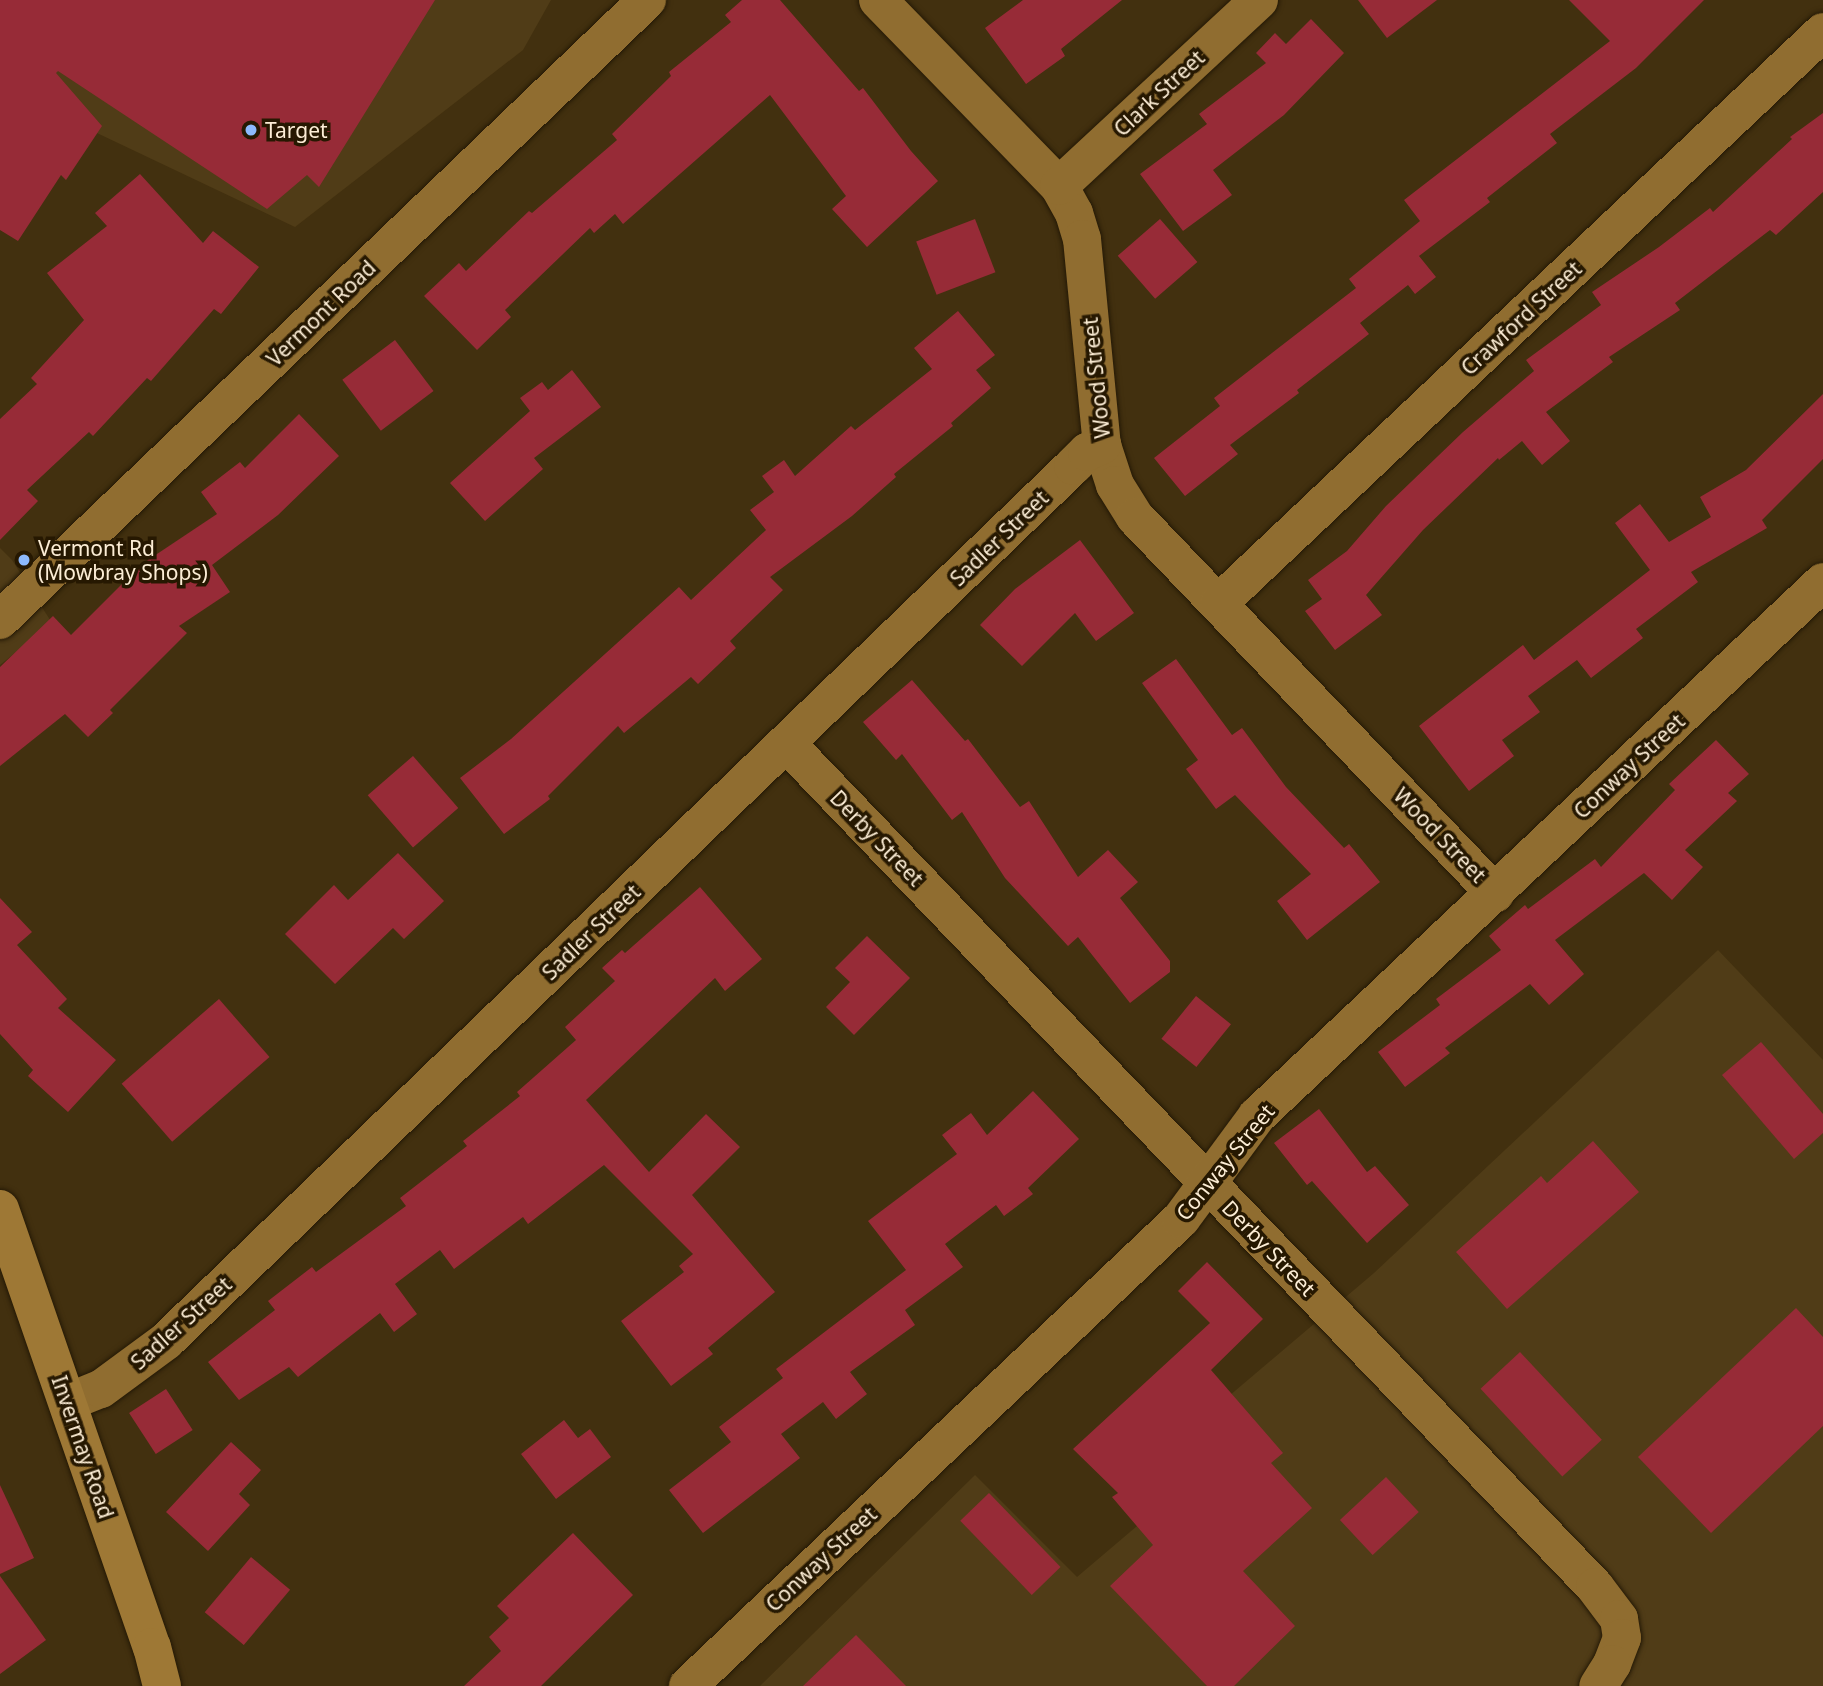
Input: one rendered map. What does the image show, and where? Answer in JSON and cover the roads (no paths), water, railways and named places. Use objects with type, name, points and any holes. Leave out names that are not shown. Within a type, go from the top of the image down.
[{"type":"main road","name":"Invermay Road","points":[[0,1209],[152,1647],[162,1686]]},
{"type":"street","name":"Wood Street","points":[[878,0],[1059,186],[1074,213],[1082,239],[1102,445],[1115,485],[1135,517],[1495,893]]},
{"type":"street","name":"Clark Street","points":[[1059,186],[1259,0]]},
{"type":"street","name":"Vermont Road","points":[[0,620],[592,56],[644,2]]},
{"type":"street","name":"Crawford Street","points":[[1219,603],[1823,32]]},
{"type":"street","name":"Sadler Street","points":[[68,1402],[101,1389],[166,1341],[1087,452],[1102,445]]},
{"type":"street","name":"Conway Street","points":[[688,1686],[1181,1219],[1257,1116],[1823,582]]},
{"type":"street","name":"Derby Street","points":[[787,744],[1595,1587],[1619,1619],[1622,1638],[1612,1664],[1598,1686]]},
{"type":"place","name":"Target","points":[[251,130]]},
{"type":"place","name":"Vermont Rd (Mowbray Shops)","points":[[24,560]]}]
